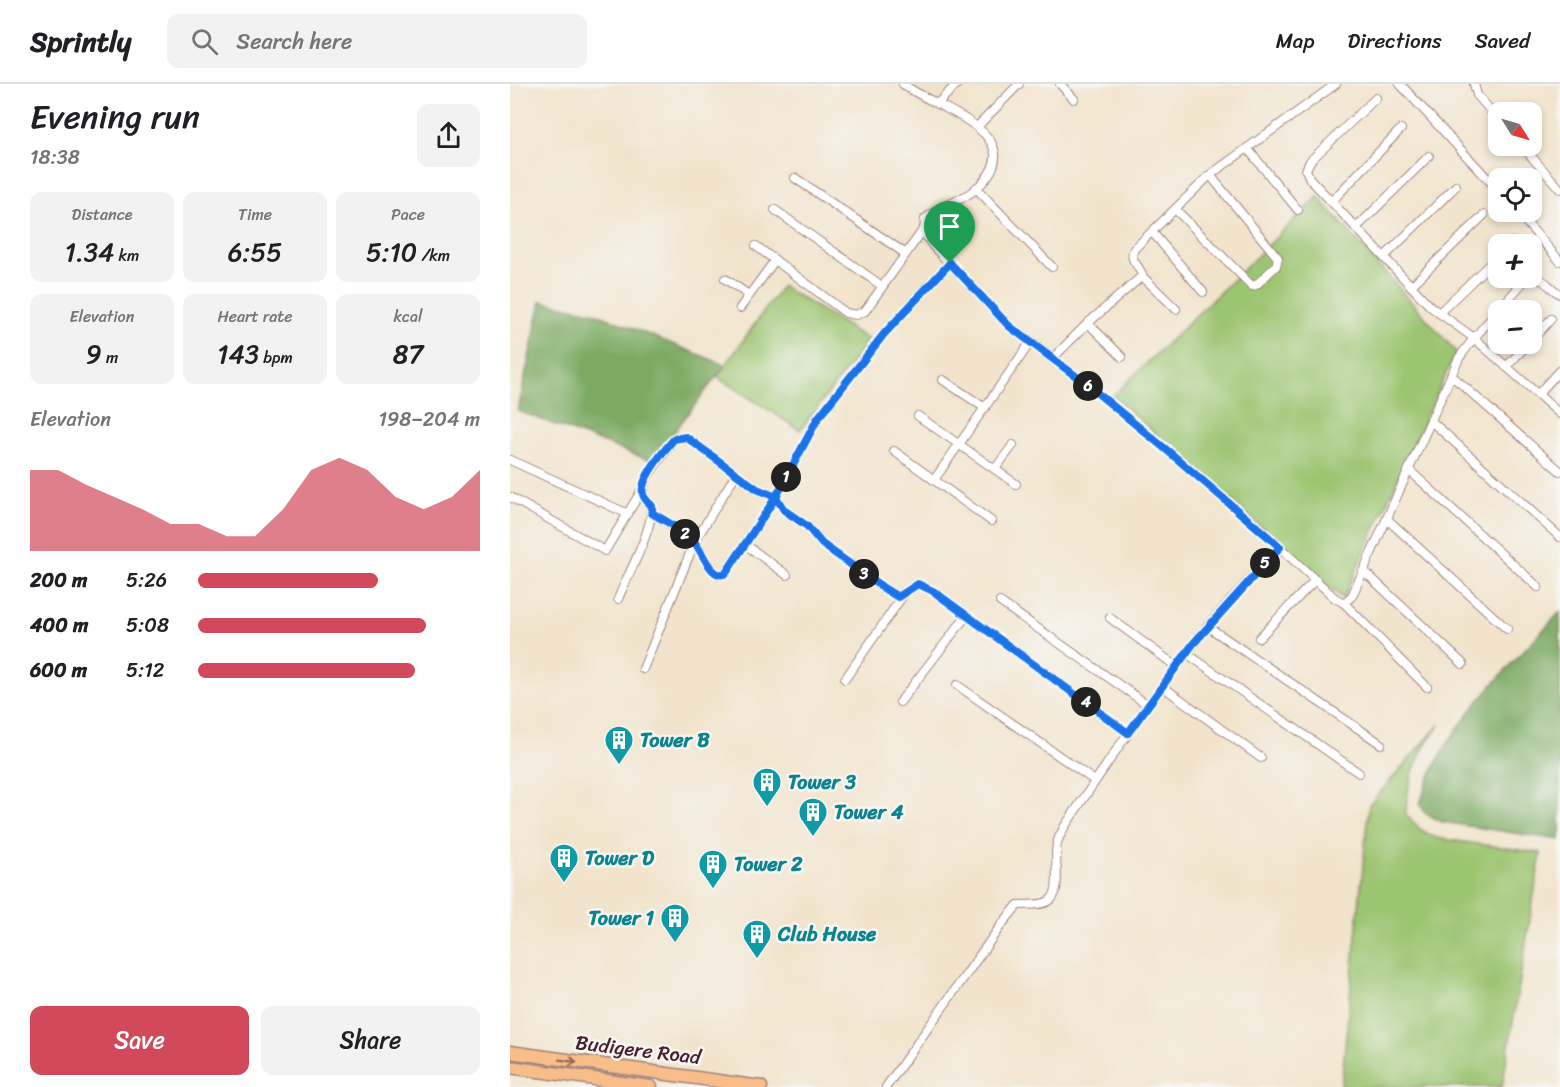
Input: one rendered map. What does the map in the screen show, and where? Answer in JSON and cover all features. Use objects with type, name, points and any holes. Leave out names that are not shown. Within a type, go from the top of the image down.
[{"type":"main road","name":"Budigere Road","points":[[510,1052],[761,1087]]},
{"type":"main road","name":"Budigere Road","points":[[510,1067],[651,1087]]},
{"type":"street","points":[[903,84],[977,127],[989,139],[995,156],[992,169],[976,188],[960,200],[927,216],[923,230],[925,236],[1009,326],[1168,451],[1280,547],[1335,598],[1344,603],[1427,687]]},
{"type":"street","points":[[938,103],[957,84]]},
{"type":"street","points":[[977,127],[1019,84]]},
{"type":"street","points":[[1060,84],[1074,99]]},
{"type":"street","points":[[1176,309],[1142,276],[1141,270],[1132,259],[1134,249],[1210,175],[1336,84]]},
{"type":"street","points":[[1400,84],[1488,179]]},
{"type":"street","points":[[1474,84],[1478,95],[1488,107]]},
{"type":"street","points":[[1376,98],[1310,161],[1306,170],[1310,179],[1439,313],[1474,338],[1560,414]]},
{"type":"street","points":[[1331,202],[1401,129]]},
{"type":"street","points":[[1246,148],[1298,210]]},
{"type":"street","points":[[1356,228],[1429,156]]},
{"type":"street","points":[[1531,156],[1560,189]]},
{"type":"street","points":[[1175,209],[1252,286],[1276,266],[1278,258],[1210,175]]},
{"type":"street","points":[[795,178],[906,254]]},
{"type":"street","points":[[1384,258],[1456,186]]},
{"type":"street","points":[[976,188],[1052,267]]},
{"type":"street","points":[[775,210],[882,286]]},
{"type":"street","points":[[1411,286],[1484,215]]},
{"type":"street","points":[[1526,222],[1560,261]]},
{"type":"street","points":[[756,246],[846,313],[856,315],[865,311],[923,230]]},
{"type":"street","points":[[1153,233],[1203,292]]},
{"type":"street","points":[[740,308],[775,260]]},
{"type":"street","points":[[652,513],[694,541],[709,566],[719,575],[726,573],[776,497],[818,418],[884,334],[950,263]]},
{"type":"street","points":[[1439,313],[1488,266]]},
{"type":"street","points":[[1052,358],[1142,276]]},
{"type":"street","points":[[1344,603],[1352,596],[1364,571],[1459,358],[1526,279],[1541,278],[1560,294]]},
{"type":"street","points":[[725,279],[750,295]]},
{"type":"street","points":[[1542,329],[1551,320]]},
{"type":"street","points":[[1088,323],[1122,357]]},
{"type":"street","points":[[934,480],[1030,343]]},
{"type":"street","points":[[1506,366],[1518,354]]},
{"type":"street","points":[[1538,394],[1560,370]]},
{"type":"street","points":[[1451,375],[1560,471]]},
{"type":"street","points":[[943,380],[985,408]]},
{"type":"street","points":[[918,416],[1016,484]]},
{"type":"street","points":[[1431,421],[1560,537]]},
{"type":"street","points":[[618,599],[652,513],[652,506],[643,495],[645,480],[674,439],[686,437],[757,489],[776,497],[784,510],[807,526],[822,544],[885,589],[898,597],[915,585],[922,585],[968,615],[1128,733]]},
{"type":"street","points":[[995,469],[1013,445]]},
{"type":"street","points":[[894,451],[991,521]]},
{"type":"street","points":[[510,460],[628,514]]},
{"type":"street","points":[[1409,470],[1538,588]]},
{"type":"street","points":[[643,669],[694,541],[736,474]]},
{"type":"street","points":[[510,496],[605,551],[643,488]]},
{"type":"street","points":[[1387,519],[1507,628]]},
{"type":"street","points":[[746,545],[787,574]]},
{"type":"street","points":[[885,1087],[1018,905],[1047,902],[1054,897],[1058,887],[1055,866],[1057,843],[1065,826],[1186,653],[1280,547]]},
{"type":"street","points":[[1364,571],[1463,664]]},
{"type":"street","points":[[1259,638],[1316,580]]},
{"type":"street","points":[[845,680],[907,591]]},
{"type":"street","points":[[1000,602],[1148,705]]},
{"type":"street","points":[[900,702],[968,615]]},
{"type":"street","points":[[1110,618],[1176,666]]},
{"type":"street","points":[[1208,626],[1381,744]]},
{"type":"street","points":[[1186,653],[1359,773]]},
{"type":"street","points":[[957,685],[1095,781]]},
{"type":"street","points":[[1162,686],[1261,758]]},
{"type":"green space","points":[[1318,197],[1456,352],[1343,599],[1113,396]]},
{"type":"green space","points":[[782,286],[869,340],[800,430],[717,377]]},
{"type":"green space","points":[[541,301],[595,313],[725,365],[652,461],[518,411]]},
{"type":"green space","points":[[1560,612],[1560,840],[1442,822],[1425,813],[1420,804],[1429,777],[1459,726],[1499,677]]},
{"type":"green space","points":[[1440,724],[1425,745],[1415,767],[1408,790],[1406,815],[1421,830],[1436,838],[1541,853],[1502,1087],[1341,1087],[1369,805]]},
{"type":"place","name":"Tower B","points":[[619,766]]},
{"type":"place","name":"Tower 3","points":[[767,808]]},
{"type":"place","name":"Tower 4","points":[[813,838]]},
{"type":"place","name":"Tower D","points":[[564,884]]},
{"type":"place","name":"Tower 2","points":[[713,890]]},
{"type":"place","name":"Tower 1","points":[[675,944]]},
{"type":"place","name":"Club House","points":[[757,960]]},
{"type":"route","points":[[950,263],[900,315],[818,418],[776,497],[757,489],[686,437],[674,439],[666,448],[645,480],[643,495],[652,506],[652,513],[694,541],[709,566],[719,575],[726,573],[776,497],[784,510],[807,526],[822,544],[885,589],[898,597],[918,584],[933,591],[987,628],[1128,733],[1193,644],[1280,547],[1085,383],[1009,326],[950,263]]}]
